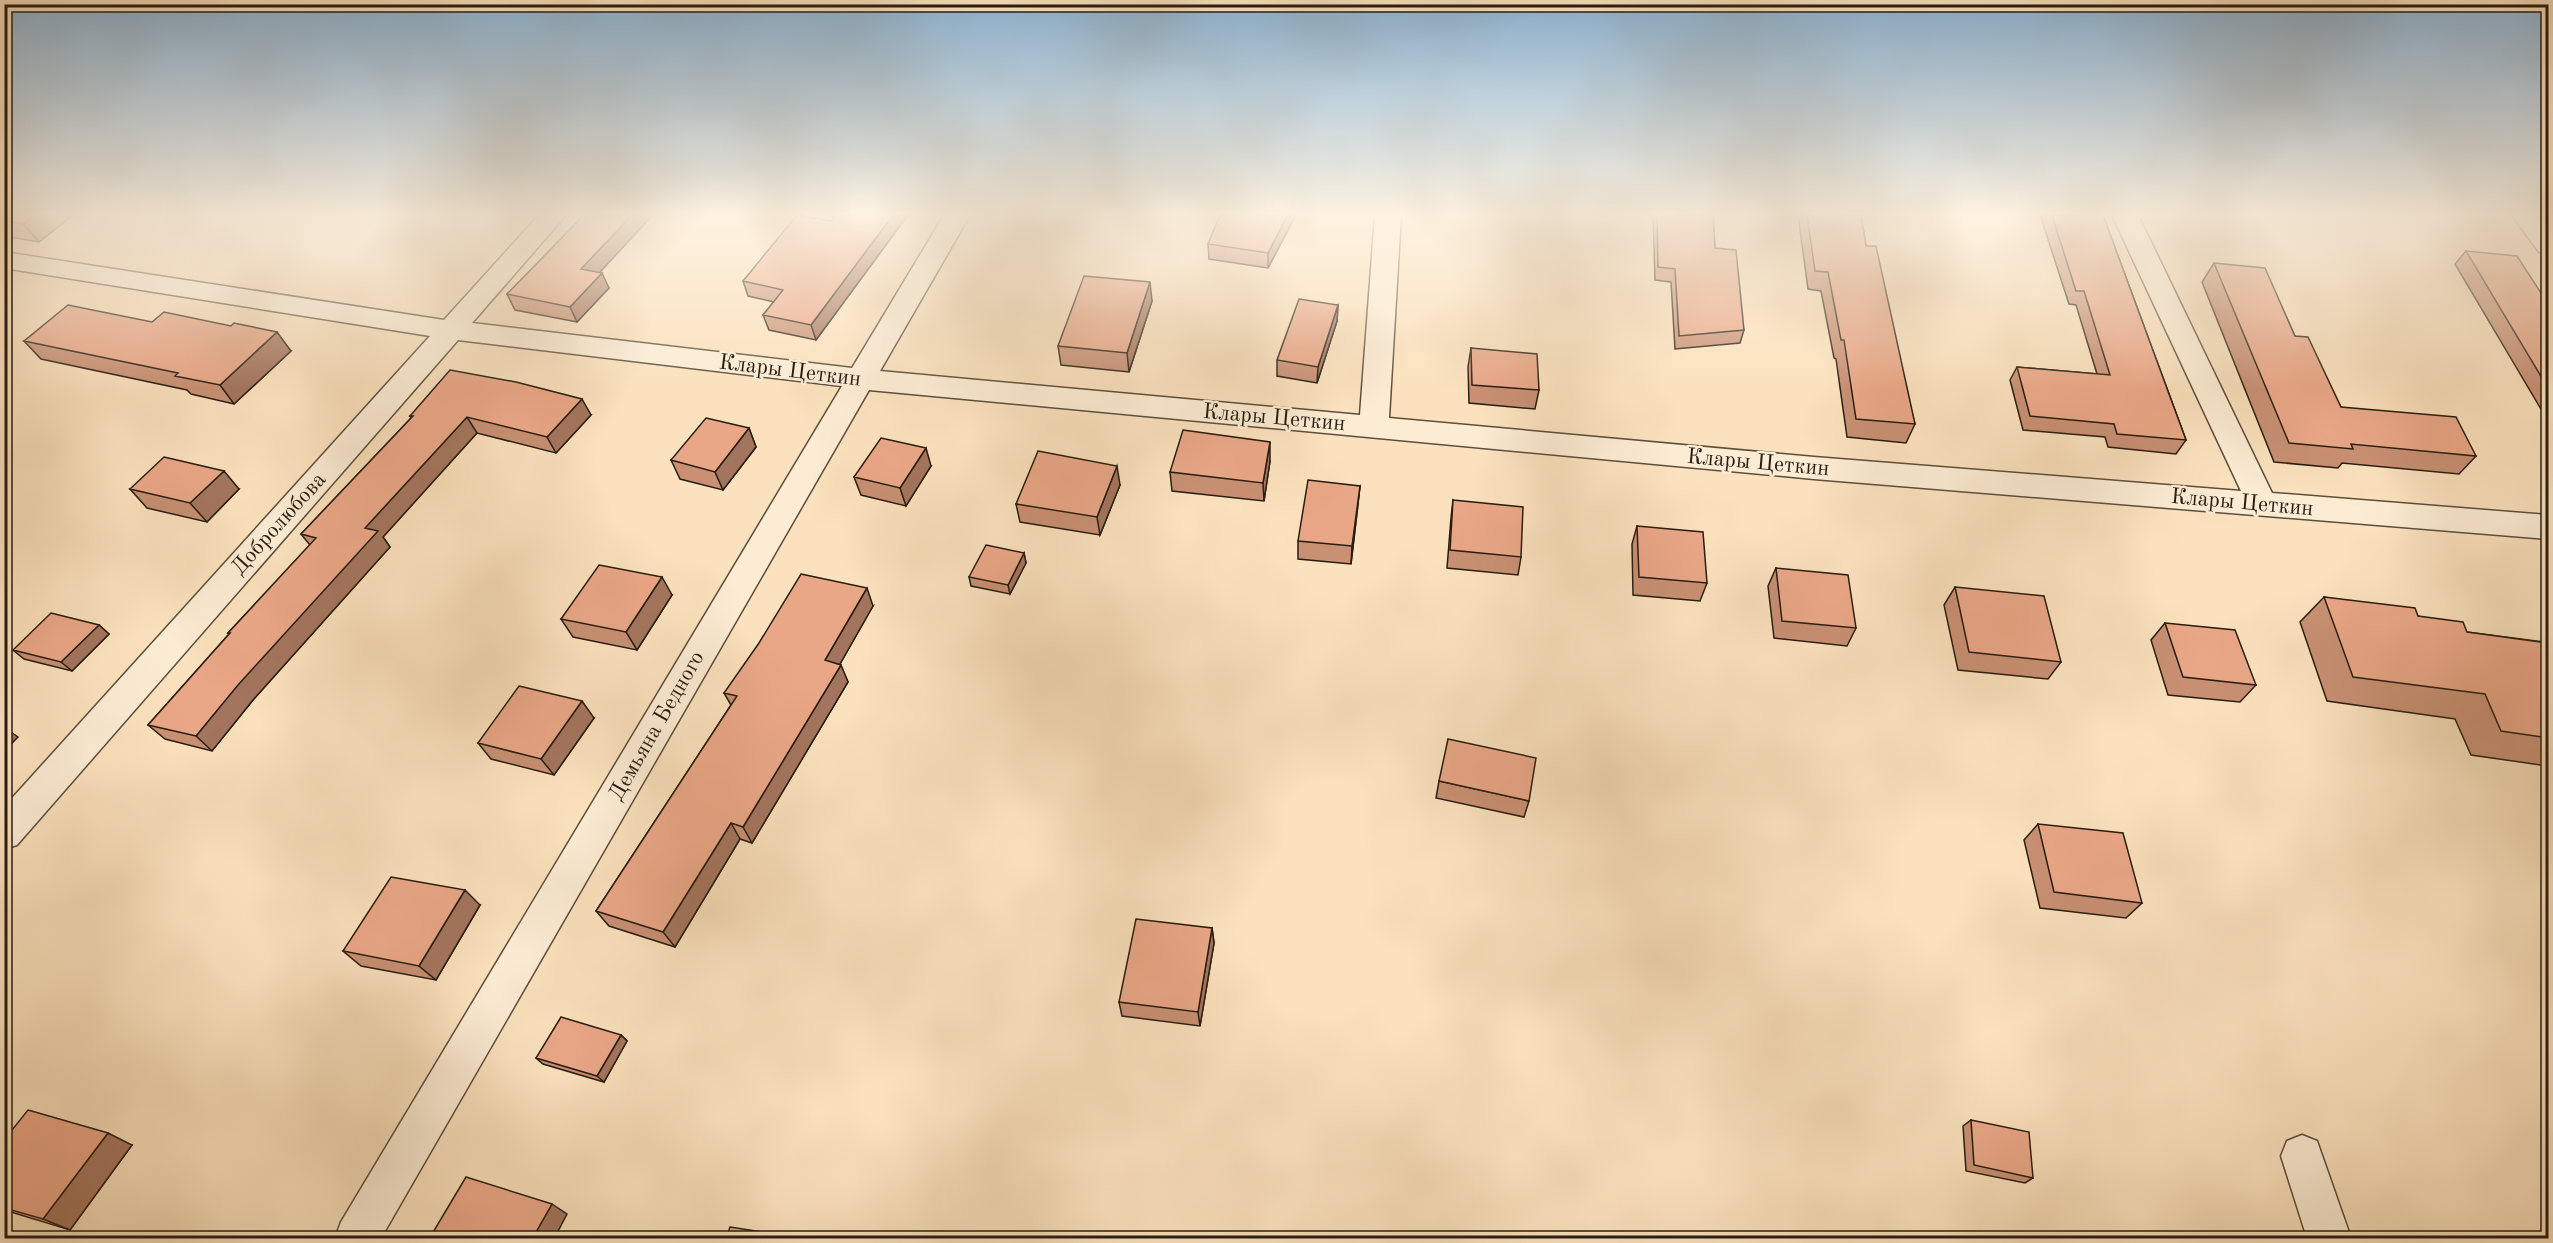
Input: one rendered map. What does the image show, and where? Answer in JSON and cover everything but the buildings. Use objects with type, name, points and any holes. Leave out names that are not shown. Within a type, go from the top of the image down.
[{"type":"street","name":"Клары Цеткин","points":[[87,273],[451,330],[860,379],[1826,469],[2548,527]]},
{"type":"street","name":"Добролюбова","points":[[4,833],[502,273]]},
{"type":"street","name":"Демьяна Бедного","points":[[357,1239],[923,273]]},
{"type":"street","points":[[1374,427],[1384,273]]},
{"type":"street","points":[[2152,273],[2262,504]]},
{"type":"street","points":[[2302,1156],[2330,1239]]}]
